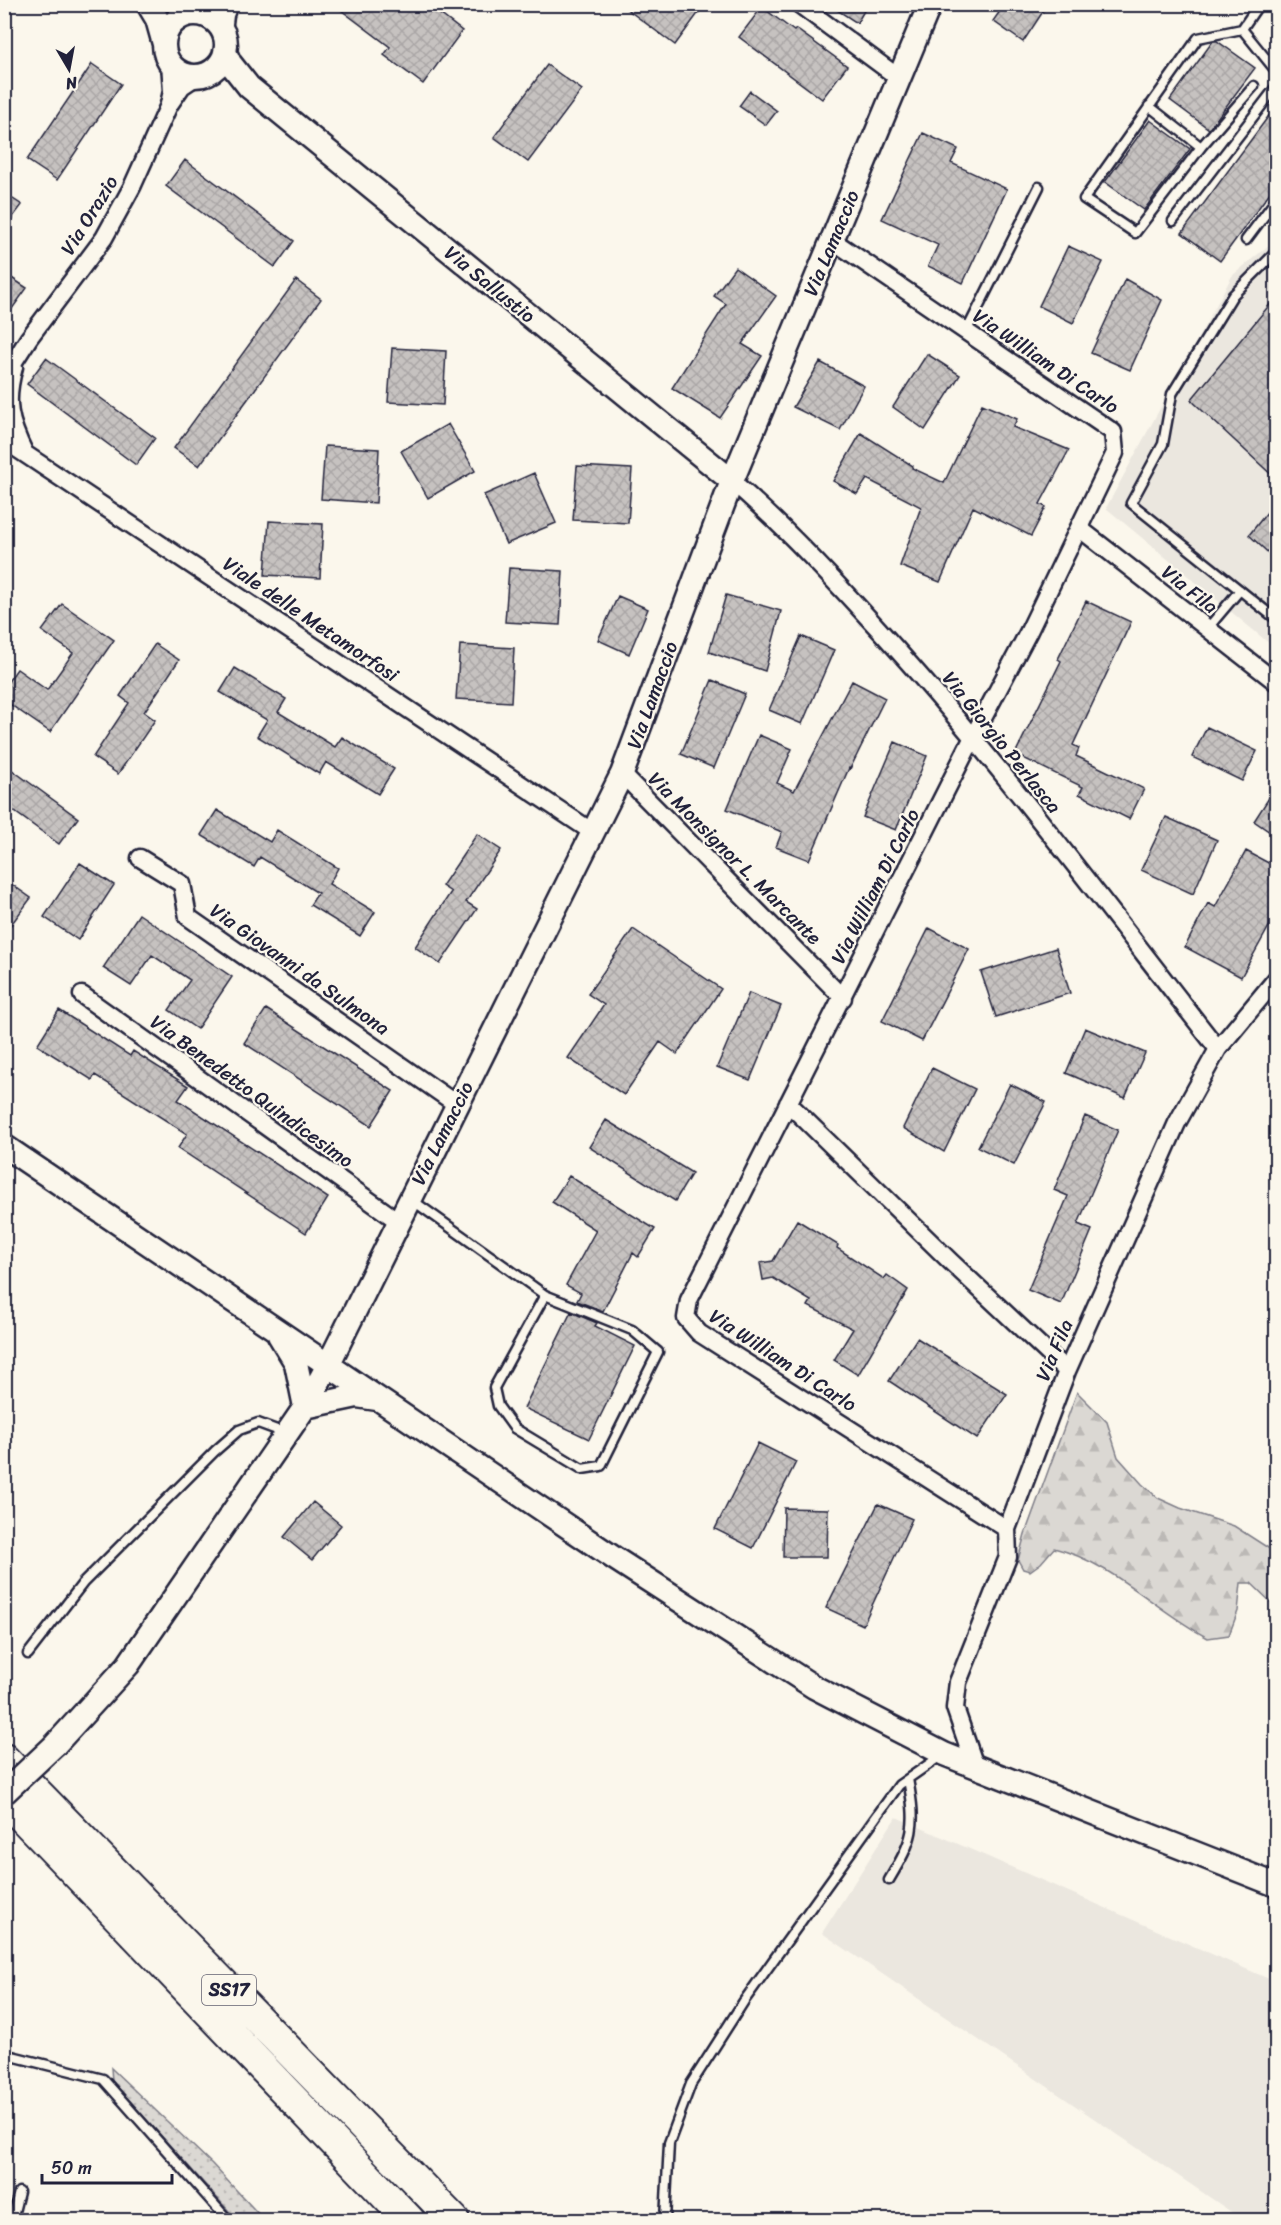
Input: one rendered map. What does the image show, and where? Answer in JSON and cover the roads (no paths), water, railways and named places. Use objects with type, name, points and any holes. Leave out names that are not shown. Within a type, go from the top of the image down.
[{"type":"highway","name":"SS17","points":[[4,1759],[454,2220]]},
{"type":"highway","name":"SS17","points":[[4,1798],[409,2220]]},
{"type":"street","points":[[150,4],[175,15],[212,19],[224,42]]},
{"type":"street","points":[[150,4],[167,53],[177,70],[186,75],[202,75],[222,61],[225,15],[229,4]]},
{"type":"street","points":[[167,53],[171,26],[218,4]]},
{"type":"street","points":[[799,4],[899,78]]},
{"type":"street","name":"Via Lamaccio","points":[[4,1793],[55,1745],[128,1665],[305,1407],[328,1365],[622,774],[732,481],[930,4]]},
{"type":"street","name":"Via Sallustio","points":[[224,42],[230,63],[249,87],[732,481]]},
{"type":"street","name":"Via Orazio","points":[[167,53],[172,91],[169,105]]},
{"type":"street","name":"Via Orazio","points":[[4,377],[10,359],[29,338],[104,238],[137,176],[169,105],[182,86],[202,75]]},
{"type":"street","name":"Via Sallustio","points":[[202,75],[231,78],[249,87]]},
{"type":"street","name":"Via William Di Carlo","points":[[832,240],[1113,432],[1115,453],[1029,631],[973,736],[689,1300],[686,1318],[699,1333],[1007,1529]]},
{"type":"street","name":"Via Orazio","points":[[10,359],[8,407],[15,433],[26,454]]},
{"type":"street","name":"Viale delle Metamorfosi","points":[[4,440],[594,833]]},
{"type":"street","name":"Via Giorgio Perlasca","points":[[732,481],[764,509],[852,600],[973,736],[1218,1049]]},
{"type":"street","name":"Via Fila","points":[[1079,528],[1276,682]]},
{"type":"street","name":"Via Monsignor L. Marcante","points":[[622,774],[843,998]]},
{"type":"street","name":"Via Giovanni da Sulmona","points":[[140,858],[183,884],[188,918],[456,1104]]},
{"type":"street","name":"Via Fila","points":[[975,1766],[955,1708],[958,1682],[1008,1557],[1007,1529],[1066,1371],[1177,1123],[1218,1049],[1276,979]]},
{"type":"street","name":"Via Benedetto Quindicesimo","points":[[82,995],[398,1221]]},
{"type":"street","points":[[788,1103],[1066,1371]]},
{"type":"street","points":[[4,1146],[614,1558],[814,1687],[944,1754],[1276,1886]]},
{"type":"street","points":[[276,1329],[296,1363],[305,1407],[357,1396],[381,1400]]},
{"type":"lane","points":[[1254,86],[1201,147],[1135,232],[1084,199],[1198,38],[1242,29],[1259,4]]},
{"type":"lane","points":[[1242,29],[1276,71]]},
{"type":"lane","points":[[1173,220],[1276,87]]},
{"type":"lane","points":[[1149,106],[1201,147]]},
{"type":"lane","points":[[966,332],[1039,187]]},
{"type":"lane","points":[[1246,240],[1276,200]]},
{"type":"lane","points":[[1276,252],[1233,295],[1172,394],[1163,444],[1131,503],[1276,619]]},
{"type":"lane","points":[[1208,629],[1240,590]]},
{"type":"lane","points":[[410,1198],[545,1295],[632,1330],[658,1352],[601,1466],[582,1468],[514,1428],[498,1406],[494,1388],[545,1295]]},
{"type":"lane","points":[[28,1654],[83,1583],[215,1451],[239,1430],[258,1424],[287,1433]]},
{"type":"lane","points":[[664,2220],[669,2143],[691,2084],[744,2001],[892,1794],[899,1785],[944,1754]]},
{"type":"lane","points":[[889,1880],[908,1848],[914,1824],[908,1779]]},
{"type":"lane","points":[[4,2054],[103,2079],[228,2220]]},
{"type":"lane","points":[[12,2220],[19,2193]]}]
